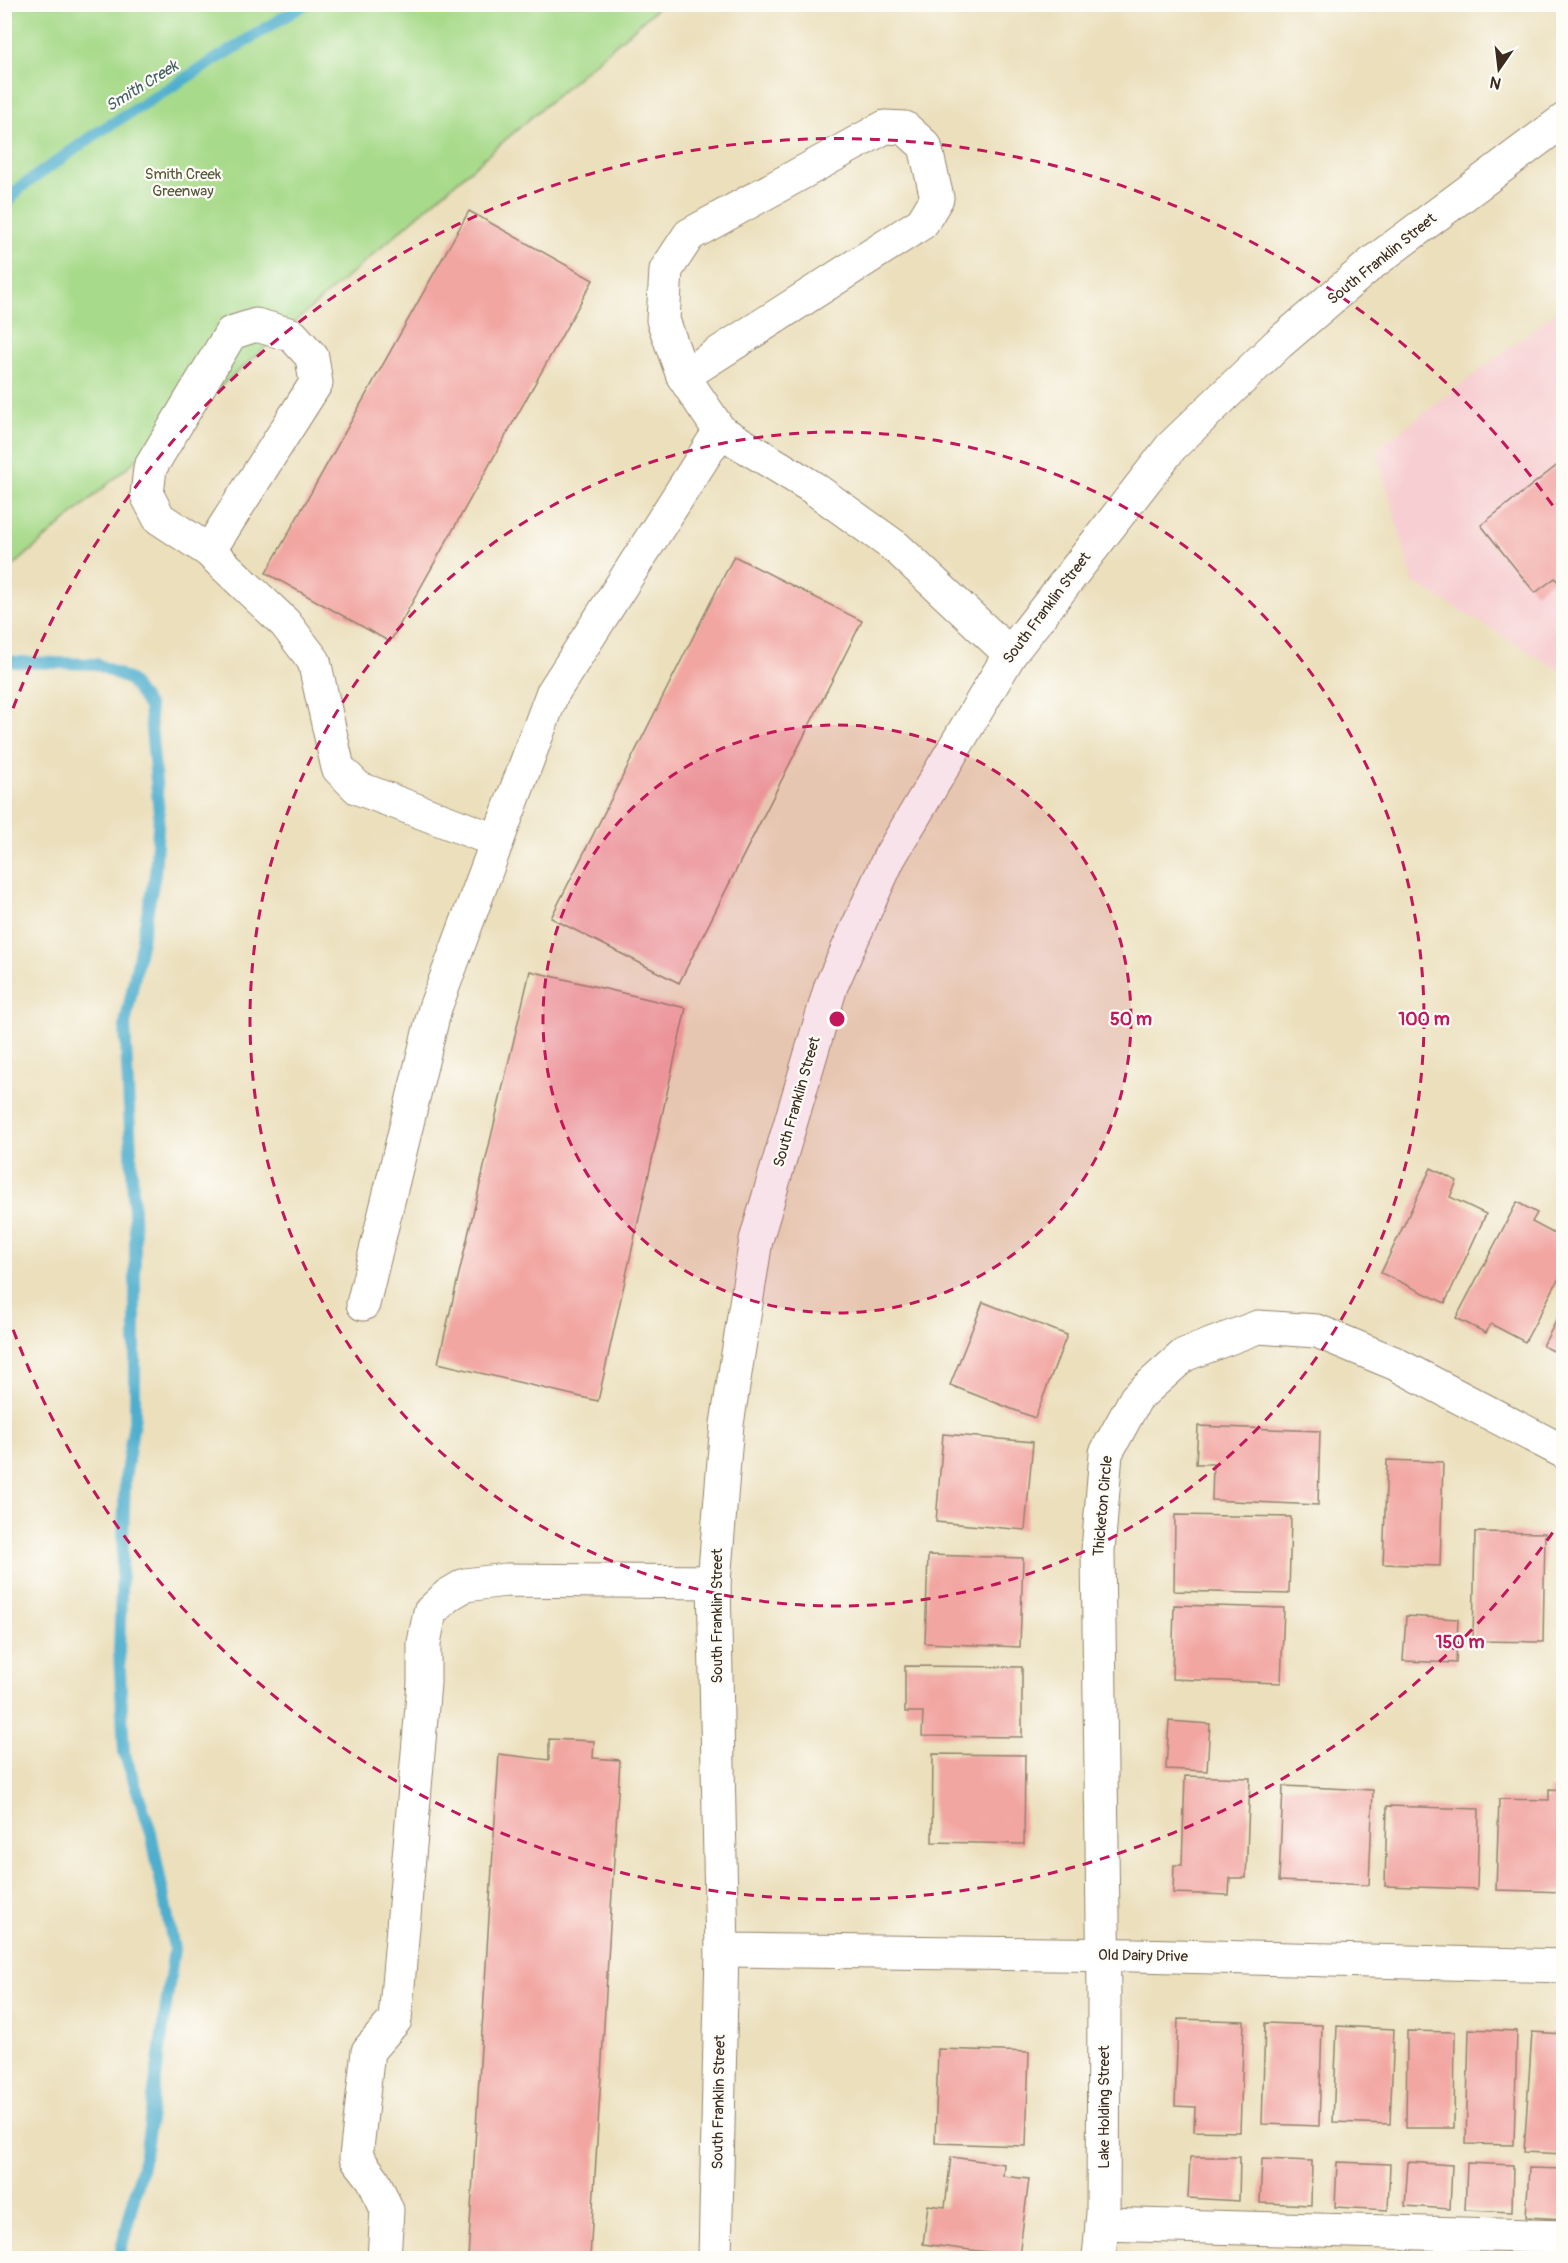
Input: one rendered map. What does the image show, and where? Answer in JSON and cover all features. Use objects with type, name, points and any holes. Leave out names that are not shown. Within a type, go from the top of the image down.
[{"type":"street","name":"South Franklin Street","points":[[715,2259],[722,1950],[714,1582],[727,1424],[756,1240],[831,986],[889,858],[1010,654],[1171,447],[1278,344],[1371,264],[1563,120]]},
{"type":"street","points":[[683,376],[922,223],[937,198],[925,146],[905,128],[885,127],[689,235],[666,270],[663,320],[683,376],[720,431],[812,487],[897,548],[1010,654]]},
{"type":"street","points":[[209,551],[316,383],[312,357],[292,335],[256,325],[231,333],[150,468],[147,495],[159,518],[209,551],[285,623],[314,661],[338,768],[357,788],[497,841]]},
{"type":"street","points":[[363,1304],[435,1008],[552,694],[720,431]]},
{"type":"street","name":"Thicketon Circle","points":[[1104,1955],[1098,1551],[1106,1453],[1136,1398],[1184,1354],[1258,1327],[1317,1331],[1394,1363],[1563,1452]]},
{"type":"street","points":[[384,2259],[387,2210],[373,2179],[356,2157],[368,2051],[384,2036],[395,2020],[423,1695],[424,1642],[430,1612],[448,1595],[465,1585],[506,1580],[714,1582]]},
{"type":"street","name":"Old Dairy Drive","points":[[722,1950],[1104,1955],[1563,1965]]},
{"type":"street","name":"Lake Holding Street","points":[[1099,2259],[1102,2224],[1104,1955]]},
{"type":"street","points":[[1102,2224],[1364,2245],[1563,2237]]},
{"type":"shaded area","points":[[1563,307],[1563,672],[1413,582],[1377,449]]},
{"type":"green space","name":"Smith Creek Greenway","points":[[5,5],[661,5],[5,573]]},
{"type":"building","points":[[469,211],[593,280],[390,642],[266,573]]},
{"type":"building","points":[[1564,460],[1564,589],[1555,578],[1535,593],[1481,525]]},
{"type":"building","points":[[734,556],[862,621],[679,983],[551,918]]},
{"type":"building","points":[[530,971],[686,1008],[598,1401],[438,1363]]},
{"type":"building","points":[[1431,1168],[1457,1181],[1450,1197],[1486,1214],[1445,1303],[1381,1273]]},
{"type":"building","points":[[1517,1202],[1537,1213],[1532,1222],[1564,1239],[1564,1269],[1525,1342],[1491,1324],[1486,1333],[1456,1318]]},
{"type":"building","points":[[983,1302],[1067,1335],[1035,1418],[950,1385]]},
{"type":"building","points":[[1564,1306],[1564,1356],[1543,1346]]},
{"type":"building","points":[[1198,1426],[1320,1431],[1318,1505],[1212,1500],[1213,1464],[1196,1464]]},
{"type":"building","points":[[943,1434],[1033,1442],[1025,1530],[936,1522]]},
{"type":"building","points":[[1387,1460],[1443,1462],[1440,1566],[1383,1564]]},
{"type":"building","points":[[1175,1515],[1291,1517],[1289,1594],[1174,1591]]},
{"type":"building","points":[[1475,1532],[1545,1533],[1543,1642],[1473,1641]]},
{"type":"building","points":[[928,1555],[1023,1558],[1020,1647],[925,1643]]},
{"type":"building","points":[[1174,1605],[1284,1608],[1281,1683],[1172,1679]]},
{"type":"building","points":[[1406,1616],[1458,1619],[1456,1663],[1403,1661]]},
{"type":"building","points":[[905,1666],[1022,1667],[1022,1737],[922,1736],[923,1712],[905,1712]]},
{"type":"building","points":[[1169,1721],[1210,1724],[1207,1771],[1166,1769]]},
{"type":"building","points":[[549,1739],[594,1741],[593,1758],[620,1760],[590,2258],[468,2258],[499,1754],[549,1760]]},
{"type":"building","points":[[933,1754],[1025,1755],[1024,1844],[932,1842]]},
{"type":"building","points":[[1185,1776],[1250,1778],[1246,1878],[1230,1878],[1229,1895],[1173,1893],[1174,1865],[1182,1865]]},
{"type":"building","points":[[1283,1786],[1373,1790],[1369,1885],[1279,1881]]},
{"type":"building","points":[[1549,1789],[1564,1790],[1564,1892],[1496,1890],[1499,1799],[1549,1800]]},
{"type":"building","points":[[1387,1806],[1479,1809],[1477,1889],[1385,1886]]},
{"type":"building","points":[[1178,2019],[1244,2021],[1240,2132],[1194,2131],[1195,2107],[1175,2106]]},
{"type":"building","points":[[1265,2023],[1322,2025],[1319,2126],[1262,2124]]},
{"type":"building","points":[[1337,2026],[1394,2029],[1390,2124],[1333,2122]]},
{"type":"building","points":[[1469,2029],[1517,2031],[1514,2145],[1466,2144]]},
{"type":"building","points":[[1407,2031],[1455,2032],[1454,2128],[1406,2128]]},
{"type":"building","points":[[1532,2032],[1564,2034],[1564,2154],[1524,2152]]},
{"type":"building","points":[[938,2049],[1029,2052],[1026,2146],[935,2143]]},
{"type":"building","points":[[951,2157],[1004,2164],[1003,2176],[1029,2179],[1019,2256],[923,2244],[928,2205],[945,2207]]},
{"type":"building","points":[[1190,2157],[1240,2157],[1239,2201],[1188,2198]]},
{"type":"building","points":[[1262,2159],[1312,2161],[1311,2205],[1260,2203]]},
{"type":"building","points":[[1337,2162],[1390,2164],[1388,2210],[1335,2207]]},
{"type":"building","points":[[1408,2162],[1452,2165],[1450,2209],[1405,2206]]},
{"type":"building","points":[[1467,2163],[1513,2165],[1512,2212],[1465,2210]]},
{"type":"building","points":[[1529,2168],[1564,2169],[1564,2219],[1526,2217]]},
{"type":"building","points":[[1165,2254],[1192,2257],[1192,2258],[1164,2258]]},
{"type":"waterway","name":"Smith Creek","points":[[4,206],[21,187],[97,133],[305,4]]},
{"type":"waterway","points":[[4,660],[97,664],[130,680],[149,707],[159,813],[155,874],[125,1025],[135,1235],[135,1415],[125,1479],[119,1651],[124,1752],[151,1832],[174,1949],[146,2149],[119,2258]]}]
